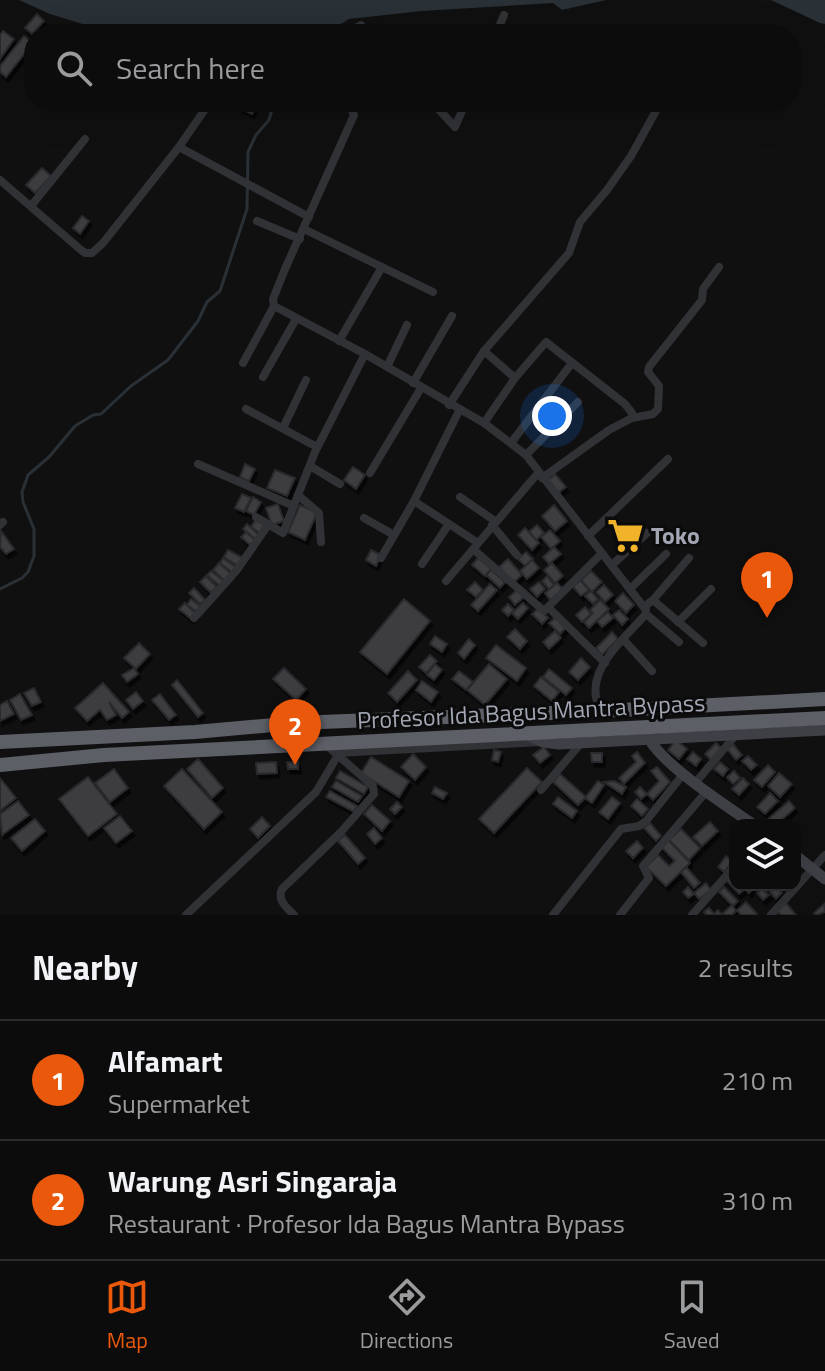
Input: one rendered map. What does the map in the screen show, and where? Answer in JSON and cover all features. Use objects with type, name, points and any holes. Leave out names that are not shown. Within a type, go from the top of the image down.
[{"type":"highway","name":"Profesor Ida Bagus Mantra Bypass","points":[[0,742],[195,732],[296,723],[825,699]]},
{"type":"highway","points":[[609,711],[620,729]]},
{"type":"highway","name":"Profesor Ida Bagus Mantra Bypass","points":[[0,765],[104,755],[333,750],[524,733],[620,729],[647,733],[825,718]]},
{"type":"street","points":[[500,24],[504,15]]},
{"type":"street","points":[[0,180],[81,250],[92,253],[179,147],[203,112]]},
{"type":"street","points":[[243,363],[274,306],[273,299],[354,115],[353,112]]},
{"type":"street","points":[[441,112],[455,127],[462,112]]},
{"type":"street","points":[[449,405],[484,351],[569,253],[580,222],[631,156],[655,112]]},
{"type":"street","points":[[31,206],[85,139]]},
{"type":"street","points":[[179,147],[309,217]]},
{"type":"street","points":[[257,221],[300,239]]},
{"type":"street","points":[[304,229],[433,292]]},
{"type":"street","points":[[339,341],[382,267]]},
{"type":"street","points":[[446,581],[493,523],[540,475],[632,418],[653,414],[658,409],[659,386],[648,372],[649,367],[702,300],[703,289],[719,267]]},
{"type":"street","points":[[274,306],[484,423],[526,455],[645,610],[679,642]]},
{"type":"street","points":[[370,473],[452,316]]},
{"type":"street","points":[[263,377],[296,319]]},
{"type":"street","points":[[387,367],[407,325]]},
{"type":"street","points":[[484,423],[515,378],[546,342],[625,404],[632,418]]},
{"type":"street","points":[[484,351],[515,378]]},
{"type":"street","points":[[256,517],[283,533],[317,447],[365,354]]},
{"type":"street","points":[[511,443],[572,363]]},
{"type":"street","points":[[283,428],[306,380]]},
{"type":"street","points":[[526,455],[578,402]]},
{"type":"street","points":[[246,409],[317,447]]},
{"type":"street","points":[[381,558],[414,501],[459,411]]},
{"type":"street","points":[[588,536],[668,459]]},
{"type":"street","points":[[198,464],[294,506]]},
{"type":"street","points":[[310,466],[340,484]]},
{"type":"street","points":[[298,495],[319,513],[321,542]]},
{"type":"street","points":[[460,497],[493,523],[517,555]]},
{"type":"street","points":[[414,501],[475,546],[543,611],[602,553]]},
{"type":"street","points":[[364,518],[394,535]]},
{"type":"street","points":[[422,564],[449,524]]},
{"type":"street","points":[[194,618],[237,570],[268,525]]},
{"type":"street","points":[[612,565],[647,533]]},
{"type":"street","points":[[631,588],[666,554]]},
{"type":"street","points":[[609,711],[594,693],[594,684],[623,639],[689,558]]},
{"type":"street","points":[[678,622],[711,589]]},
{"type":"street","points":[[653,600],[703,643]]},
{"type":"street","points":[[549,608],[605,663]]},
{"type":"street","points":[[623,639],[652,671]]},
{"type":"street","points":[[333,750],[583,742],[647,733],[735,736],[825,730]]},
{"type":"street","points":[[524,733],[543,742]]},
{"type":"street","points":[[647,733],[684,773],[746,819]]},
{"type":"street","points":[[696,782],[735,736]]},
{"type":"street","points":[[541,790],[583,742]]},
{"type":"street","points":[[186,915],[316,792],[333,750]]},
{"type":"street","points":[[294,915],[282,902],[282,889],[341,832],[374,794],[373,786],[333,750]]},
{"type":"street","points":[[553,915],[621,829],[639,826],[646,821],[684,773]]},
{"type":"street","points":[[620,915],[649,878],[643,866],[707,791]]},
{"type":"street","points":[[771,915],[825,855]]},
{"type":"street","points":[[801,860],[825,879]]},
{"type":"street","points":[[692,915],[729,873]]},
{"type":"shaded area","points":[[19,0],[606,0],[562,10],[553,3],[422,11],[349,19],[341,24],[82,24]]},
{"type":"shaded area","points":[[771,0],[825,0],[825,24],[820,23]]},
{"type":"building","points":[[37,14],[44,21],[41,24],[28,24]]},
{"type":"building","points":[[3,31],[14,39],[0,59],[0,35]]},
{"type":"building","points":[[24,36],[24,54],[6,77],[0,72],[0,66]]},
{"type":"building","points":[[42,168],[51,176],[35,193],[26,185]]},
{"type":"building","points":[[82,216],[89,221],[80,234],[73,228]]},
{"type":"building","points":[[245,464],[255,469],[249,481],[240,477]]},
{"type":"building","points":[[353,467],[365,475],[356,489],[344,480]]},
{"type":"building","points":[[275,470],[295,478],[287,496],[267,488]]},
{"type":"building","points":[[555,474],[566,487],[558,493],[548,480]]},
{"type":"building","points":[[242,494],[251,498],[244,512],[235,508]]},
{"type":"building","points":[[253,497],[261,502],[254,515],[246,511]]},
{"type":"building","points":[[278,504],[284,521],[272,525],[266,508]]},
{"type":"building","points":[[300,505],[317,513],[305,540],[288,532]]},
{"type":"building","points":[[554,505],[567,521],[555,531],[542,516]]},
{"type":"building","points":[[256,519],[265,526],[260,533],[251,527]]},
{"type":"building","points":[[247,524],[259,535],[255,539],[243,529]]},
{"type":"building","points":[[537,525],[544,533],[536,540],[529,532]]},
{"type":"building","points":[[525,528],[539,543],[532,550],[518,535]]},
{"type":"building","points":[[550,530],[560,541],[551,549],[541,537]]},
{"type":"building","points":[[1,531],[14,549],[6,554],[0,547]]},
{"type":"building","points":[[246,532],[255,540],[250,545],[241,537]]},
{"type":"building","points":[[554,547],[561,554],[549,564],[543,557]]},
{"type":"building","points":[[228,550],[243,558],[238,566],[224,557]]},
{"type":"building","points":[[371,550],[381,555],[376,566],[366,560]]},
{"type":"building","points":[[526,552],[533,559],[525,566],[518,559]]},
{"type":"building","points":[[223,558],[237,568],[233,573],[220,563]]},
{"type":"building","points":[[478,558],[491,569],[485,576],[472,565]]},
{"type":"building","points":[[508,559],[522,575],[513,583],[499,567]]},
{"type":"building","points":[[532,560],[539,568],[527,579],[520,571]]},
{"type":"building","points":[[219,563],[231,574],[224,580],[213,570]]},
{"type":"building","points":[[552,563],[563,576],[555,583],[544,570]]},
{"type":"building","points":[[491,570],[505,582],[500,588],[486,575]]},
{"type":"building","points":[[211,571],[224,581],[220,586],[207,575]]},
{"type":"building","points":[[591,571],[602,582],[592,592],[581,580]]},
{"type":"building","points":[[206,576],[217,587],[211,593],[200,582]]},
{"type":"building","points":[[547,576],[554,585],[549,589],[542,581]]},
{"type":"building","points":[[580,580],[589,590],[581,596],[573,587]]},
{"type":"building","points":[[475,582],[483,590],[476,597],[467,590]]},
{"type":"building","points":[[539,582],[545,589],[537,597],[530,589]]},
{"type":"building","points":[[557,583],[563,589],[550,600],[545,593]]},
{"type":"building","points":[[490,584],[497,590],[478,611],[471,605]]},
{"type":"building","points":[[604,585],[613,595],[605,602],[596,592]]},
{"type":"building","points":[[194,588],[205,600],[200,604],[189,593]]},
{"type":"building","points":[[517,590],[524,597],[515,605],[509,597]]},
{"type":"building","points":[[591,591],[598,599],[593,604],[585,596]]},
{"type":"building","points":[[623,593],[634,605],[626,613],[615,601]]},
{"type":"building","points":[[191,599],[200,606],[196,611],[187,605]]},
{"type":"building","points":[[404,599],[430,621],[387,674],[360,652]]},
{"type":"building","points":[[600,600],[609,609],[589,628],[584,622]]},
{"type":"building","points":[[185,603],[196,614],[191,619],[179,609]]},
{"type":"building","points":[[523,603],[528,608],[518,619],[512,613]]},
{"type":"building","points":[[508,604],[514,610],[508,616],[502,610]]},
{"type":"building","points":[[585,607],[591,614],[582,622],[576,615]]},
{"type":"building","points":[[539,608],[548,618],[542,624],[532,614]]},
{"type":"building","points":[[619,610],[628,619],[622,625],[613,615]]},
{"type":"building","points":[[608,612],[613,618],[602,627],[597,621]]},
{"type":"building","points":[[556,617],[566,628],[560,634],[549,623]]},
{"type":"building","points":[[515,629],[527,641],[520,649],[507,637]]},
{"type":"building","points":[[555,631],[561,638],[549,649],[543,642]]},
{"type":"building","points":[[612,632],[618,639],[602,655],[596,648]]},
{"type":"building","points":[[435,636],[447,644],[442,652],[430,644]]},
{"type":"building","points":[[469,639],[475,645],[464,659],[458,653]]},
{"type":"building","points":[[139,643],[150,654],[136,669],[124,658]]},
{"type":"building","points":[[496,645],[526,668],[517,681],[486,658]]},
{"type":"building","points":[[430,655],[437,661],[426,673],[419,667]]},
{"type":"building","points":[[581,658],[590,667],[578,680],[569,672]]},
{"type":"building","points":[[435,664],[442,670],[434,680],[427,675]]},
{"type":"building","points":[[489,664],[507,679],[485,705],[467,690]]},
{"type":"building","points":[[134,668],[138,674],[127,682],[122,675]]},
{"type":"building","points":[[284,668],[306,689],[296,700],[273,679]]},
{"type":"building","points":[[549,669],[572,688],[566,695],[543,677]]},
{"type":"building","points":[[408,671],[417,680],[397,702],[388,693]]},
{"type":"building","points":[[459,671],[473,682],[466,690],[452,679]]},
{"type":"building","points":[[541,677],[559,692],[552,701],[534,686]]},
{"type":"building","points":[[177,680],[203,713],[198,717],[172,685]]},
{"type":"building","points":[[422,681],[438,692],[431,702],[416,690]]},
{"type":"building","points":[[103,683],[129,712],[122,718],[109,702],[116,715],[107,720],[100,710],[87,721],[75,708]]},
{"type":"building","points":[[34,688],[41,702],[32,706],[24,693]]},
{"type":"building","points":[[136,692],[143,701],[133,709],[126,700]]},
{"type":"building","points":[[20,694],[32,715],[21,720],[10,700]]},
{"type":"building","points":[[160,694],[176,715],[169,720],[152,700]]},
{"type":"building","points":[[7,701],[14,714],[0,721],[0,705]]},
{"type":"building","points":[[676,740],[687,749],[679,759],[668,750]]},
{"type":"building","points":[[716,743],[722,749],[711,760],[705,754]]},
{"type":"building","points":[[733,744],[742,755],[736,760],[727,749]]},
{"type":"building","points":[[544,747],[550,755],[540,763],[533,755]]},
{"type":"building","points":[[494,750],[501,752],[498,762],[492,760]]},
{"type":"building","points":[[637,752],[645,763],[624,784],[619,778],[636,762],[632,756]]},
{"type":"building","points":[[693,752],[701,759],[696,766],[687,759]]},
{"type":"building","points":[[591,753],[602,753],[602,762],[592,762]]},
{"type":"building","points":[[413,754],[426,767],[415,780],[401,767]]},
{"type":"building","points":[[748,756],[757,765],[751,770],[742,761]]},
{"type":"building","points":[[371,757],[409,781],[399,797],[361,773]]},
{"type":"building","points":[[198,759],[223,788],[212,798],[187,769]]},
{"type":"building","points":[[276,762],[277,773],[257,774],[256,763]]},
{"type":"building","points":[[287,762],[298,762],[298,769],[288,769]]},
{"type":"building","points":[[720,762],[728,769],[723,776],[714,769]]},
{"type":"building","points":[[768,765],[775,772],[762,787],[754,780]]},
{"type":"building","points":[[657,767],[670,782],[653,800],[647,794],[659,781],[651,771]]},
{"type":"building","points":[[527,768],[542,782],[494,833],[479,819]]},
{"type":"building","points":[[114,769],[128,788],[110,802],[95,783]]},
{"type":"building","points":[[182,769],[222,812],[204,829],[164,786]]},
{"type":"building","points":[[340,771],[368,787],[364,794],[336,778]]},
{"type":"building","points":[[734,771],[740,778],[733,784],[727,777]]},
{"type":"building","points":[[779,773],[792,784],[780,797],[768,786]]},
{"type":"building","points":[[560,774],[586,797],[578,805],[553,782]]},
{"type":"building","points":[[88,777],[117,814],[88,836],[59,799]]},
{"type":"building","points":[[0,778],[16,798],[0,811]]},
{"type":"building","points":[[743,778],[749,784],[739,795],[732,789]]},
{"type":"building","points":[[336,781],[362,796],[358,802],[332,787]]},
{"type":"building","points":[[598,781],[604,785],[592,803],[585,798]]},
{"type":"building","points":[[614,781],[626,787],[622,794],[604,782]]},
{"type":"building","points":[[435,787],[447,793],[443,799],[432,793]]},
{"type":"building","points":[[640,787],[647,794],[641,799],[635,792]]},
{"type":"building","points":[[330,791],[357,806],[354,812],[326,797]]},
{"type":"building","points":[[770,793],[778,801],[765,814],[757,807]]},
{"type":"building","points":[[558,797],[577,811],[572,818],[553,804]]},
{"type":"building","points":[[612,797],[620,803],[608,819],[599,812]]},
{"type":"building","points":[[637,799],[648,809],[642,816],[631,806]]},
{"type":"building","points":[[18,801],[29,815],[2,835],[0,814]]},
{"type":"building","points":[[789,801],[795,808],[783,819],[768,819]]},
{"type":"building","points":[[397,802],[402,807],[395,814],[390,809]]},
{"type":"building","points":[[372,805],[390,821],[382,831],[364,814]]},
{"type":"building","points":[[120,816],[132,831],[116,843],[104,828]]},
{"type":"building","points":[[262,817],[270,826],[258,838],[250,829]]},
{"type":"building","points":[[35,819],[45,831],[22,851],[11,838]]},
{"type":"building","points":[[710,822],[718,831],[702,846],[693,837]]},
{"type":"building","points":[[650,823],[661,836],[656,841],[644,828]]},
{"type":"building","points":[[374,828],[382,838],[375,844],[367,834]]},
{"type":"building","points":[[681,829],[700,848],[689,860],[669,840]]},
{"type":"building","points":[[345,835],[365,858],[358,864],[338,841]]},
{"type":"building","points":[[668,840],[690,863],[666,886],[646,867],[658,855],[669,866],[675,861],[661,847]]},
{"type":"building","points":[[637,841],[643,848],[633,858],[626,851]]},
{"type":"building","points":[[726,856],[729,859],[729,866],[724,872],[718,867]]},
{"type":"building","points":[[686,867],[700,883],[694,888],[681,872]]},
{"type":"building","points":[[706,883],[711,890],[699,899],[694,893]]},
{"type":"building","points":[[688,887],[694,894],[688,898],[683,892]]},
{"type":"building","points":[[724,887],[738,901],[733,906],[719,892]]},
{"type":"building","points":[[764,891],[769,895],[763,900],[757,893]]},
{"type":"building","points":[[780,891],[782,893],[776,899],[770,892]]},
{"type":"building","points":[[746,902],[757,915],[741,915],[737,910]]},
{"type":"building","points":[[786,903],[796,915],[781,915],[777,911]]},
{"type":"building","points":[[824,904],[825,912],[816,915],[814,913]]},
{"type":"building","points":[[732,905],[736,911],[725,915],[723,913]]},
{"type":"building","points":[[709,908],[714,914],[718,910],[722,915],[707,915],[704,912]]},
{"type":"waterway","points":[[0,589],[22,578],[34,556],[34,529],[22,492],[28,475],[49,457],[75,426],[93,415],[101,414],[131,386],[168,360],[198,321],[207,302],[220,291],[247,209],[248,152],[271,112]]},
{"type":"place","name":"Toko","points":[[625,535]]},
{"type":"place","name":"Alfamart","points":[[767,618]]},
{"type":"place","name":"Warung Asri Singaraja","points":[[295,765]]}]
